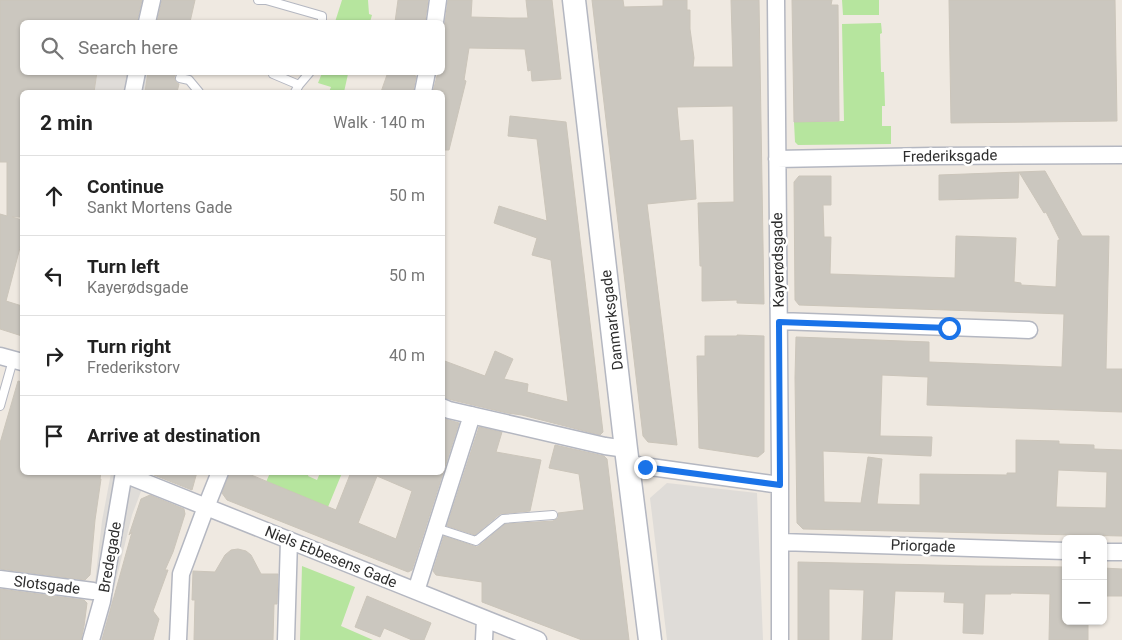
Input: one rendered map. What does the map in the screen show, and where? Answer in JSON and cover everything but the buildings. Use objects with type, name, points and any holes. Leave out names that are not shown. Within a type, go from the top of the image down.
[{"type":"street","points":[[147,20],[152,0]]},
{"type":"street","points":[[435,20],[438,0]]},
{"type":"street","name":"Danmarksgade","points":[[574,0],[650,640]]},
{"type":"street","name":"Kayerødsgade","points":[[776,0],[780,640]]},
{"type":"street","points":[[133,90],[136,75]]},
{"type":"street","points":[[423,90],[426,75]]},
{"type":"street","name":"Frederiksgade","points":[[777,159],[1122,155]]},
{"type":"street","points":[[779,322],[1029,330]]},
{"type":"street","points":[[445,408],[606,446],[628,457],[780,485]]},
{"type":"street","points":[[416,590],[472,415]]},
{"type":"street","name":"Bredegade","points":[[91,640],[102,601],[124,475]]},
{"type":"street","name":"Niels Ebbesens Gade","points":[[129,475],[538,640]]},
{"type":"street","points":[[178,640],[181,574],[219,475]]},
{"type":"street","points":[[286,640],[290,540]]},
{"type":"street","name":"Priorgade","points":[[780,542],[1062,550]]},
{"type":"street","points":[[1107,552],[1122,552]]},
{"type":"street","name":"Slotsgade","points":[[0,579],[93,591]]},
{"type":"street","points":[[484,640],[485,619]]},
{"type":"lane","points":[[258,0],[266,0],[322,16],[322,20]]},
{"type":"lane","points":[[275,75],[297,89],[308,75]]},
{"type":"lane","points":[[180,78],[189,80],[197,90]]},
{"type":"lane","points":[[0,406],[12,359]]},
{"type":"lane","points":[[436,528],[476,541],[503,519],[554,515]]},
{"type":"green space","points":[[342,0],[368,0],[369,14],[372,15],[371,20],[336,20]]},
{"type":"green space","points":[[842,0],[879,0],[879,15],[843,15]]},
{"type":"green space","points":[[881,23],[881,72],[884,72],[885,106],[882,106],[882,126],[891,126],[891,144],[798,145],[795,142],[794,122],[844,121],[842,24]]},
{"type":"green space","points":[[321,75],[348,75],[344,90],[330,90],[331,87],[318,83]]},
{"type":"green space","points":[[269,475],[308,475],[317,480],[319,475],[341,475],[328,507],[266,482]]},
{"type":"green space","points":[[302,566],[355,587],[341,626],[373,640],[300,640]]},
{"type":"shaded area","points":[[97,75],[148,75],[145,90],[94,90]]},
{"type":"shaded area","points":[[111,475],[147,475],[132,515],[112,597],[115,601],[104,640],[82,640],[93,600],[102,521]]},
{"type":"shaded area","points":[[667,483],[757,493],[763,640],[667,640],[650,498]]},
{"type":"route","points":[[645,467],[780,485],[779,322],[949,328]]}]
